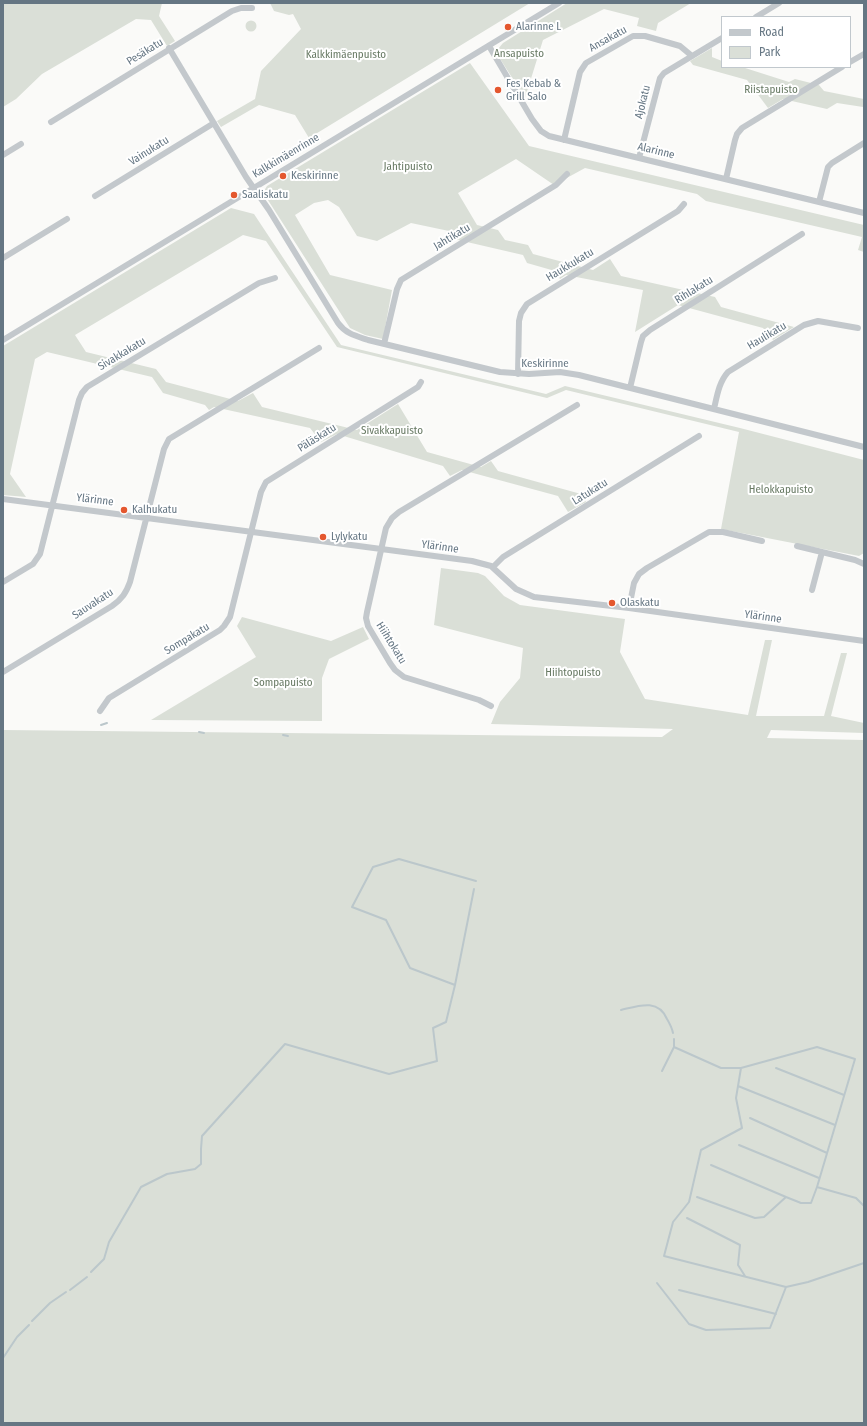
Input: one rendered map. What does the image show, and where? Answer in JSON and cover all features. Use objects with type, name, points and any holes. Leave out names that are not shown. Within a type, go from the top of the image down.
[{"type":"street","name":"Kalkkimäenrinne","points":[[3,340],[559,3]]},
{"type":"street","points":[[758,16],[779,3]]},
{"type":"street","name":"Pesäkatu","points":[[51,122],[232,11],[241,8],[252,8]]},
{"type":"street","name":"Ansakatu","points":[[564,140],[580,72],[586,63],[638,35],[680,46],[692,56]]},
{"type":"street","name":"Ajokatu","points":[[639,158],[660,78],[664,73],[721,39]]},
{"type":"street","name":"Alarinne","points":[[489,46],[537,127],[545,134],[564,140],[864,213]]},
{"type":"street","points":[[170,48],[254,188]]},
{"type":"street","points":[[851,61],[864,54]]},
{"type":"street","points":[[726,179],[735,140],[737,134],[742,128],[840,68]]},
{"type":"street","name":"Vainukatu","points":[[95,196],[214,123]]},
{"type":"street","points":[[819,202],[828,167],[864,143]]},
{"type":"street","points":[[3,155],[21,144]]},
{"type":"street","name":"Jahtikatu","points":[[384,344],[396,289],[401,280],[556,185],[567,174]]},
{"type":"street","name":"Keskirinne","points":[[254,188],[342,328],[350,334],[488,370],[518,374],[565,372],[864,447]]},
{"type":"street","name":"Haukkukatu","points":[[518,374],[519,321],[526,304],[678,211],[684,204]]},
{"type":"street","points":[[3,258],[67,219]]},
{"type":"street","name":"Rihlakatu","points":[[630,388],[643,336],[650,330],[802,234]]},
{"type":"street","name":"Sivakkakatu","points":[[3,582],[33,564],[38,558],[53,505],[79,400],[87,387],[259,283],[274,278]]},
{"type":"street","name":"Haulikatu","points":[[714,409],[720,387],[728,372],[804,325],[818,321],[858,328]]},
{"type":"street","points":[[146,517],[164,449],[169,439],[318,348]]},
{"type":"street","name":"Päläskatu","points":[[251,531],[261,492],[266,482],[418,387],[421,382]]},
{"type":"street","points":[[382,549],[386,528],[395,514],[577,405]]},
{"type":"street","name":"Latukatu","points":[[493,567],[503,557],[699,436]]},
{"type":"street","name":"Ylärinne","points":[[3,498],[472,561],[488,564],[516,589],[534,597],[630,608],[864,641]]},
{"type":"street","name":"Sauvakatu","points":[[3,672],[122,599],[130,582],[146,517]]},
{"type":"street","name":"Sompakatu","points":[[100,711],[109,698],[220,630],[224,626],[230,617],[251,531]]},
{"type":"street","points":[[630,608],[634,583],[639,574],[705,533],[719,531],[762,541]]},
{"type":"street","points":[[797,546],[855,560],[864,564]]},
{"type":"street","name":"Hiihtokatu","points":[[382,549],[366,618],[368,626],[376,642],[390,664],[400,674],[409,680],[479,700],[491,706]]},
{"type":"street","points":[[812,590],[822,552]]},
{"type":"green space","points":[[3,3],[162,3],[159,16],[175,41],[167,46],[151,20],[136,19],[42,74],[16,99],[3,107]]},
{"type":"green space","name":"Kalkkimäenpuisto","points":[[270,3],[530,3],[309,138],[295,115],[259,105],[221,127],[217,121],[255,99],[261,71],[301,29],[293,14],[289,15],[274,11]]},
{"type":"green space","name":"Ansapuisto","points":[[567,3],[691,3],[658,23],[656,31],[637,26],[639,18],[604,9],[543,40],[525,98],[497,54],[498,49],[503,43]]},
{"type":"green space","points":[[249,21],[253,21],[255,22],[255,30],[249,31],[246,28],[246,24]]},
{"type":"green space","name":"Riistapuisto","points":[[712,48],[712,57],[721,61],[721,68],[745,68],[789,82],[795,79],[819,85],[824,91],[864,99],[864,109],[863,107],[837,103],[827,109],[783,99],[768,108],[747,80],[693,65],[690,61]]},
{"type":"green space","name":"Jahtipuisto","points":[[470,63],[529,146],[864,225],[864,252],[858,250],[862,237],[706,201],[697,194],[585,168],[554,185],[516,159],[458,193],[477,225],[498,230],[505,240],[528,245],[533,254],[593,270],[610,259],[621,276],[715,297],[721,307],[794,327],[773,340],[763,328],[678,305],[635,332],[643,290],[566,275],[560,279],[555,271],[527,263],[523,255],[454,239],[449,231],[411,223],[377,241],[357,236],[339,207],[328,200],[314,203],[295,215],[330,275],[392,290],[383,339],[365,335],[350,328],[266,197],[264,191],[267,186]]},
{"type":"green space","points":[[231,208],[254,214],[341,345],[546,394],[565,386],[740,428],[864,460],[864,553],[859,556],[721,529],[739,432],[566,390],[547,398],[337,347],[266,241],[243,235],[75,335],[86,352],[156,369],[166,382],[238,401],[253,393],[262,407],[357,430],[398,404],[427,452],[481,467],[491,461],[498,471],[581,494],[586,502],[568,512],[558,496],[462,470],[450,476],[443,466],[337,434],[321,442],[310,428],[214,407],[209,410],[205,405],[163,393],[152,377],[47,352],[35,359],[10,474],[26,497],[3,495],[3,346]]},
{"type":"green space","name":"Hiihtopuisto","points":[[441,568],[478,573],[485,576],[504,596],[520,605],[625,619],[620,652],[645,699],[748,715],[765,640],[772,640],[756,716],[824,716],[841,653],[847,653],[831,716],[864,723],[864,733],[771,730],[767,738],[864,740],[864,1423],[3,1423],[3,730],[662,737],[673,729],[491,724],[500,702],[520,678],[523,648],[434,625]]},
{"type":"green space","name":"Sompapuisto","points":[[242,617],[331,641],[363,627],[369,639],[329,659],[322,678],[322,721],[151,720],[256,657],[237,626]]},
{"type":"waterway","points":[[101,725],[107,723]]},
{"type":"waterway","points":[[199,732],[204,733]]},
{"type":"waterway","points":[[283,735],[288,736]]},
{"type":"waterway","points":[[455,985],[410,968],[386,920],[352,907],[373,867],[399,859],[476,881]]},
{"type":"waterway","points":[[91,1272],[104,1259],[109,1242],[141,1187],[167,1174],[195,1169],[201,1164],[202,1136],[285,1044],[389,1074],[437,1061],[433,1028],[446,1022],[474,889]]},
{"type":"waterway","points":[[621,1010],[647,1005],[658,1008],[663,1012],[673,1033]]},
{"type":"waterway","points":[[674,1039],[674,1047]]},
{"type":"waterway","points":[[662,1071],[674,1047],[721,1068],[741,1068],[817,1047],[855,1059],[817,1187],[856,1198],[864,1206]]},
{"type":"waterway","points":[[741,1068],[736,1098],[742,1128],[701,1150],[689,1202],[673,1222],[664,1256],[786,1287],[808,1282],[864,1263]]},
{"type":"waterway","points":[[776,1068],[844,1095]]},
{"type":"waterway","points":[[738,1086],[835,1125]]},
{"type":"waterway","points":[[750,1118],[827,1153]]},
{"type":"waterway","points":[[739,1145],[819,1178]]},
{"type":"waterway","points":[[711,1165],[786,1197]]},
{"type":"waterway","points":[[697,1197],[755,1218],[764,1217],[786,1197],[801,1203],[811,1203],[817,1187]]},
{"type":"waterway","points":[[687,1218],[740,1245],[738,1265],[745,1276]]},
{"type":"waterway","points":[[70,1290],[87,1277]]},
{"type":"waterway","points":[[657,1283],[689,1324],[706,1330],[770,1328],[786,1287]]},
{"type":"waterway","points":[[679,1290],[776,1314]]},
{"type":"waterway","points":[[32,1321],[50,1303],[66,1292]]},
{"type":"waterway","points":[[3,1358],[17,1337],[29,1325]]},
{"type":"place","name":"Alarinne L","points":[[508,27]]},
{"type":"place","name":"Fes Kebab & Grill Salo","points":[[498,90]]},
{"type":"place","name":"Keskirinne","points":[[283,176]]},
{"type":"place","name":"Saaliskatu","points":[[234,195]]},
{"type":"place","name":"Kalhukatu","points":[[124,510]]},
{"type":"place","name":"Lylykatu","points":[[323,537]]},
{"type":"place","name":"Olaskatu","points":[[612,603]]},
{"type":"park label","name":"Sivakkapuisto","points":[[392,431]]},
{"type":"park label","name":"Helokkapuisto","points":[[781,490]]}]
